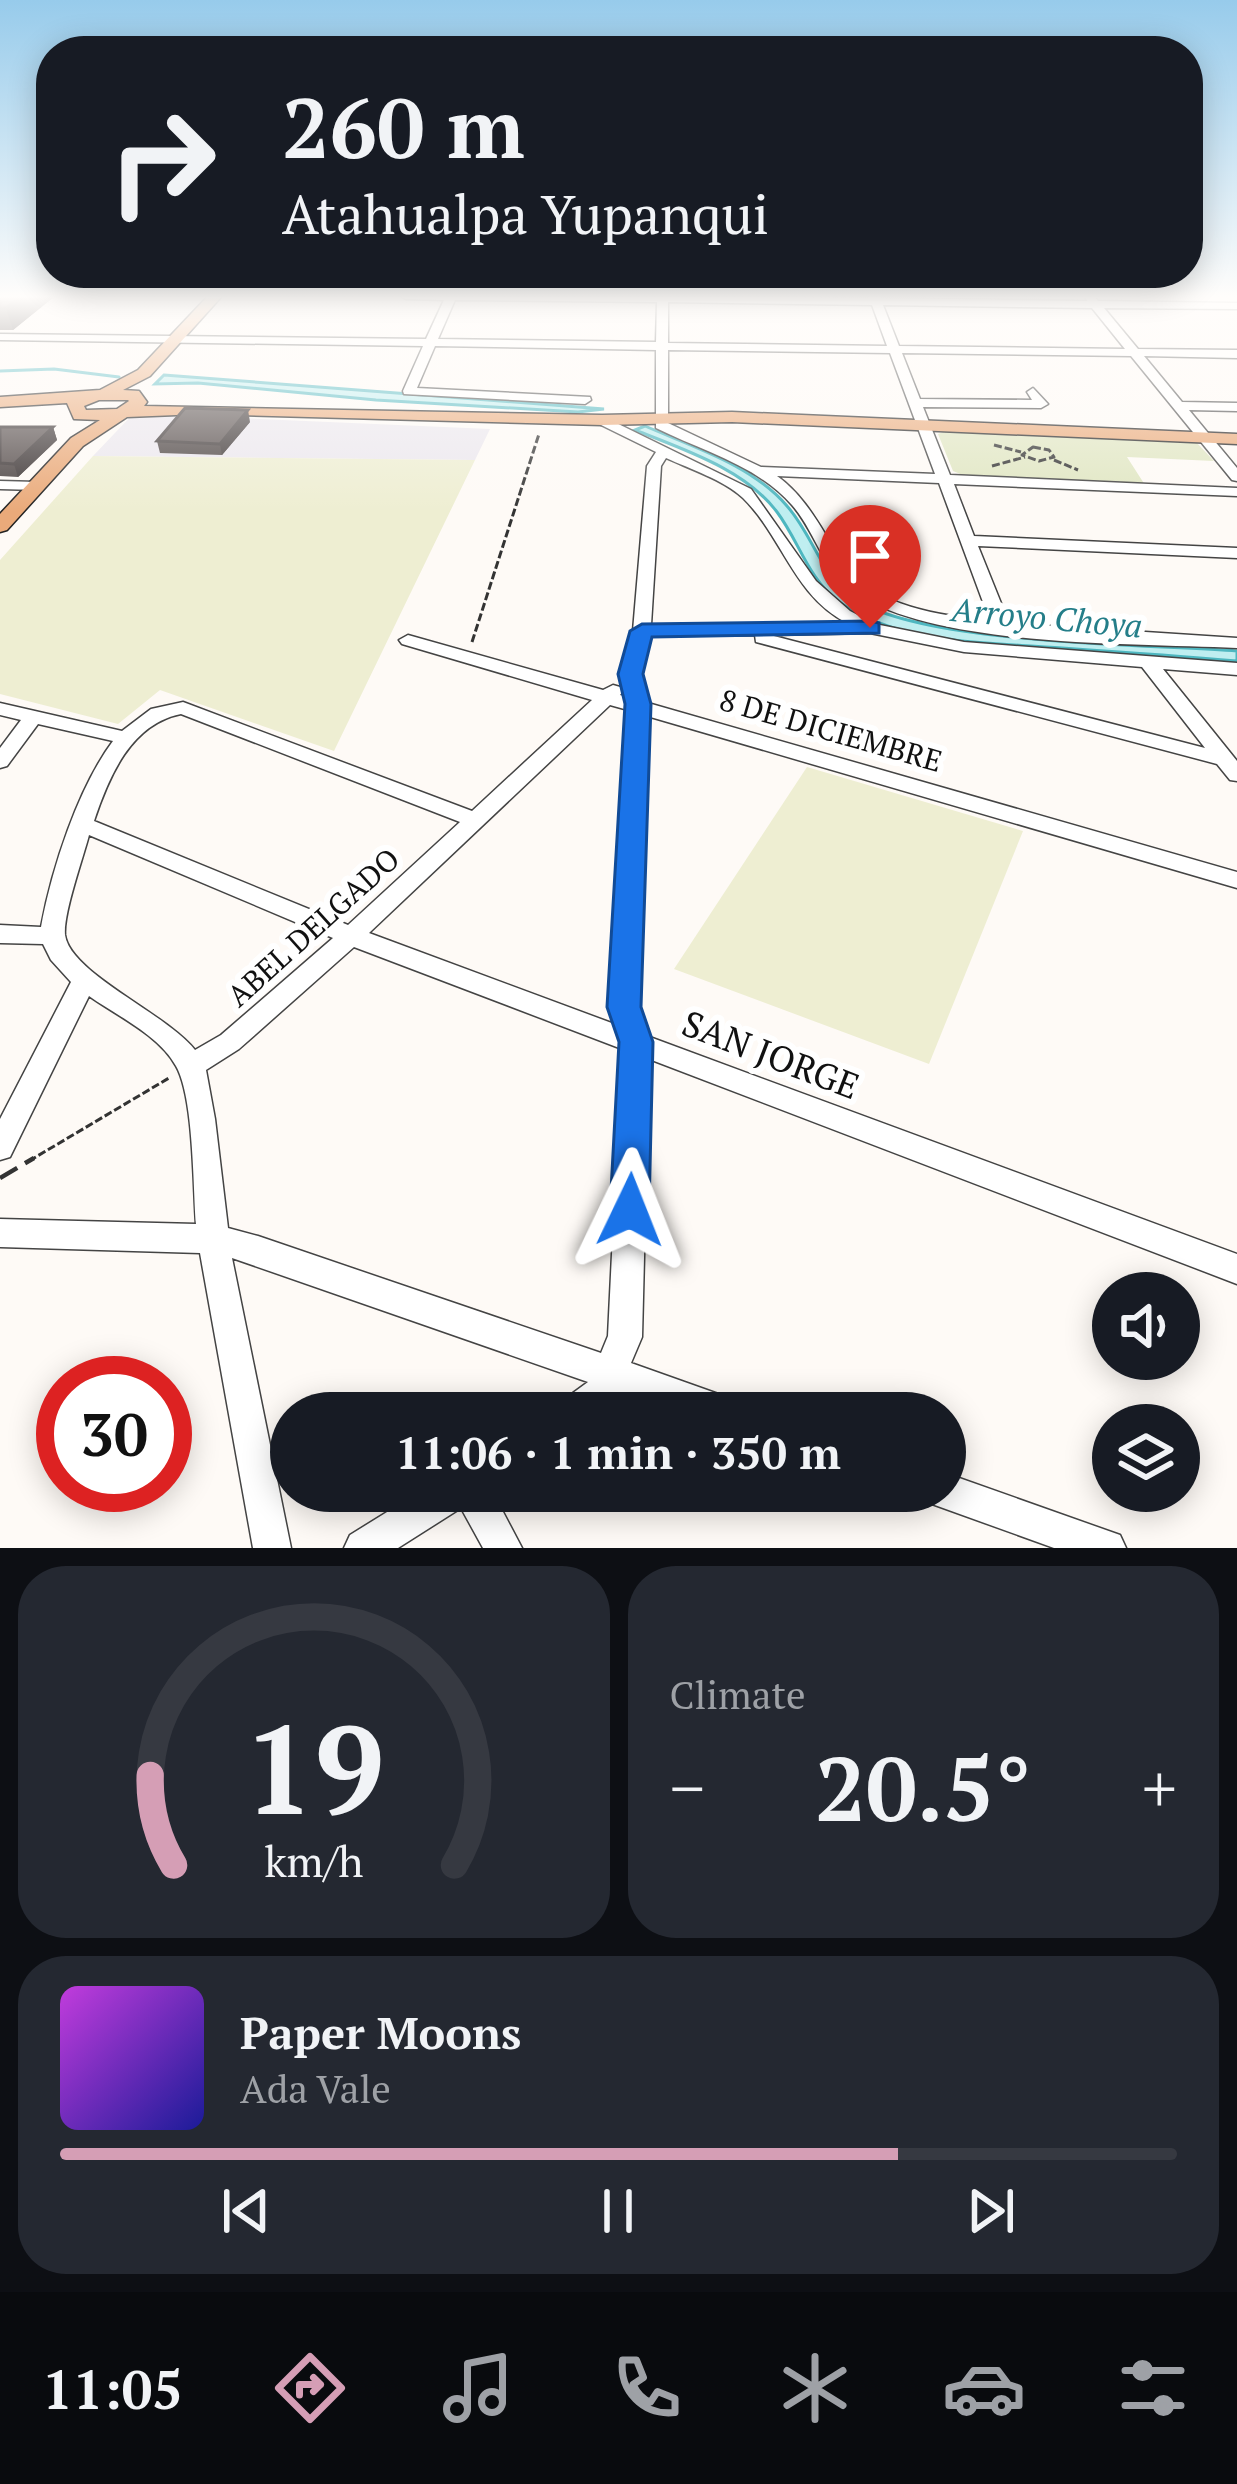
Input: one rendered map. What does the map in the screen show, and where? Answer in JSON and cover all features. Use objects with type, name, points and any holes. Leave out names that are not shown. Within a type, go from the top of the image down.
[{"type":"main road","points":[[77,442],[85,405],[148,368]]},
{"type":"main road","points":[[0,526],[77,442],[130,406],[144,373]]},
{"type":"main road","points":[[0,402],[926,425],[1237,439]]},
{"type":"main road","points":[[85,405],[130,406]]},
{"type":"street","points":[[419,368],[409,392],[585,400]]},
{"type":"street","points":[[661,368],[660,418],[666,428],[760,471],[807,513],[840,570],[857,587],[914,614],[1001,626],[1237,643]]},
{"type":"street","points":[[903,368],[1001,626]]},
{"type":"street","points":[[1149,368],[1237,477]]},
{"type":"street","points":[[917,403],[1041,404],[1033,392]]},
{"type":"street","points":[[1180,406],[1237,407]]},
{"type":"street","points":[[602,420],[746,492],[762,510],[806,585],[870,628]]},
{"type":"street","points":[[602,1392],[625,1337],[636,1042],[624,1007],[638,704],[631,674],[642,631],[654,466],[664,450]]},
{"type":"street","points":[[760,471],[1237,492]]},
{"type":"street","points":[[0,485],[38,486]]},
{"type":"street","points":[[970,541],[1237,553]]},
{"type":"street","points":[[642,631],[870,628],[964,646],[1237,669]]},
{"type":"street","points":[[733,630],[1231,767]]},
{"type":"street","name":"8 DE DICIEMBRE","points":[[408,640],[1237,880]]},
{"type":"street","points":[[1148,662],[1231,767]]},
{"type":"street","name":"ABEL DELGADO","points":[[191,1066],[230,1042],[351,936],[631,674]]},
{"type":"street","points":[[272,1548],[213,1239],[191,1066],[135,1010],[61,958],[52,935],[80,823],[127,738],[149,714],[166,708],[182,708],[476,820]]},
{"type":"street","points":[[0,709],[127,738]]},
{"type":"street","points":[[0,762],[34,715]]},
{"type":"street","name":"SAN JORGE","points":[[80,823],[351,936],[1237,1269]]},
{"type":"street","points":[[0,934],[52,935]]},
{"type":"street","points":[[0,1148],[85,979]]},
{"type":"street","points":[[0,1233],[213,1239],[667,1392]]},
{"type":"street","points":[[966,1498],[1107,1548]]},
{"type":"street","points":[[363,1548],[421,1512]]},
{"type":"street","points":[[483,1512],[503,1548]]},
{"type":"path","points":[[467,655],[541,419]]},
{"type":"path","points":[[1033,447],[1053,452],[1052,459],[1039,461],[1021,452],[1033,447]]},
{"type":"path","points":[[0,1178],[191,1066]]},
{"type":"shaded area","points":[[134,413],[490,429],[475,460],[93,456]]},
{"type":"green space","points":[[949,430],[1196,442],[1214,461],[1127,457],[1145,485],[968,477],[953,471],[938,434]]},
{"type":"green space","points":[[93,456],[475,460],[334,751],[160,690],[118,724],[0,694],[0,560]]},
{"type":"green space","points":[[807,767],[1023,831],[929,1064],[674,969]]},
{"type":"water","points":[[164,375],[604,409],[578,412],[198,383],[155,384]]},
{"type":"water","points":[[645,426],[757,479],[796,517],[840,586],[882,612],[978,633],[1237,651],[1237,661],[976,642],[890,627],[828,593],[764,497],[712,462],[635,430]]},
{"type":"building","points":[[185,408],[248,410],[220,444],[157,441]]},
{"type":"building","points":[[0,427],[53,427],[14,464],[0,463]]},
{"type":"waterway","name":"Arroyo Choya","points":[[0,371],[54,369],[119,377]]},
{"type":"route","points":[[630,1210],[636,1042],[624,1007],[638,704],[631,674],[642,631],[870,628]]}]
